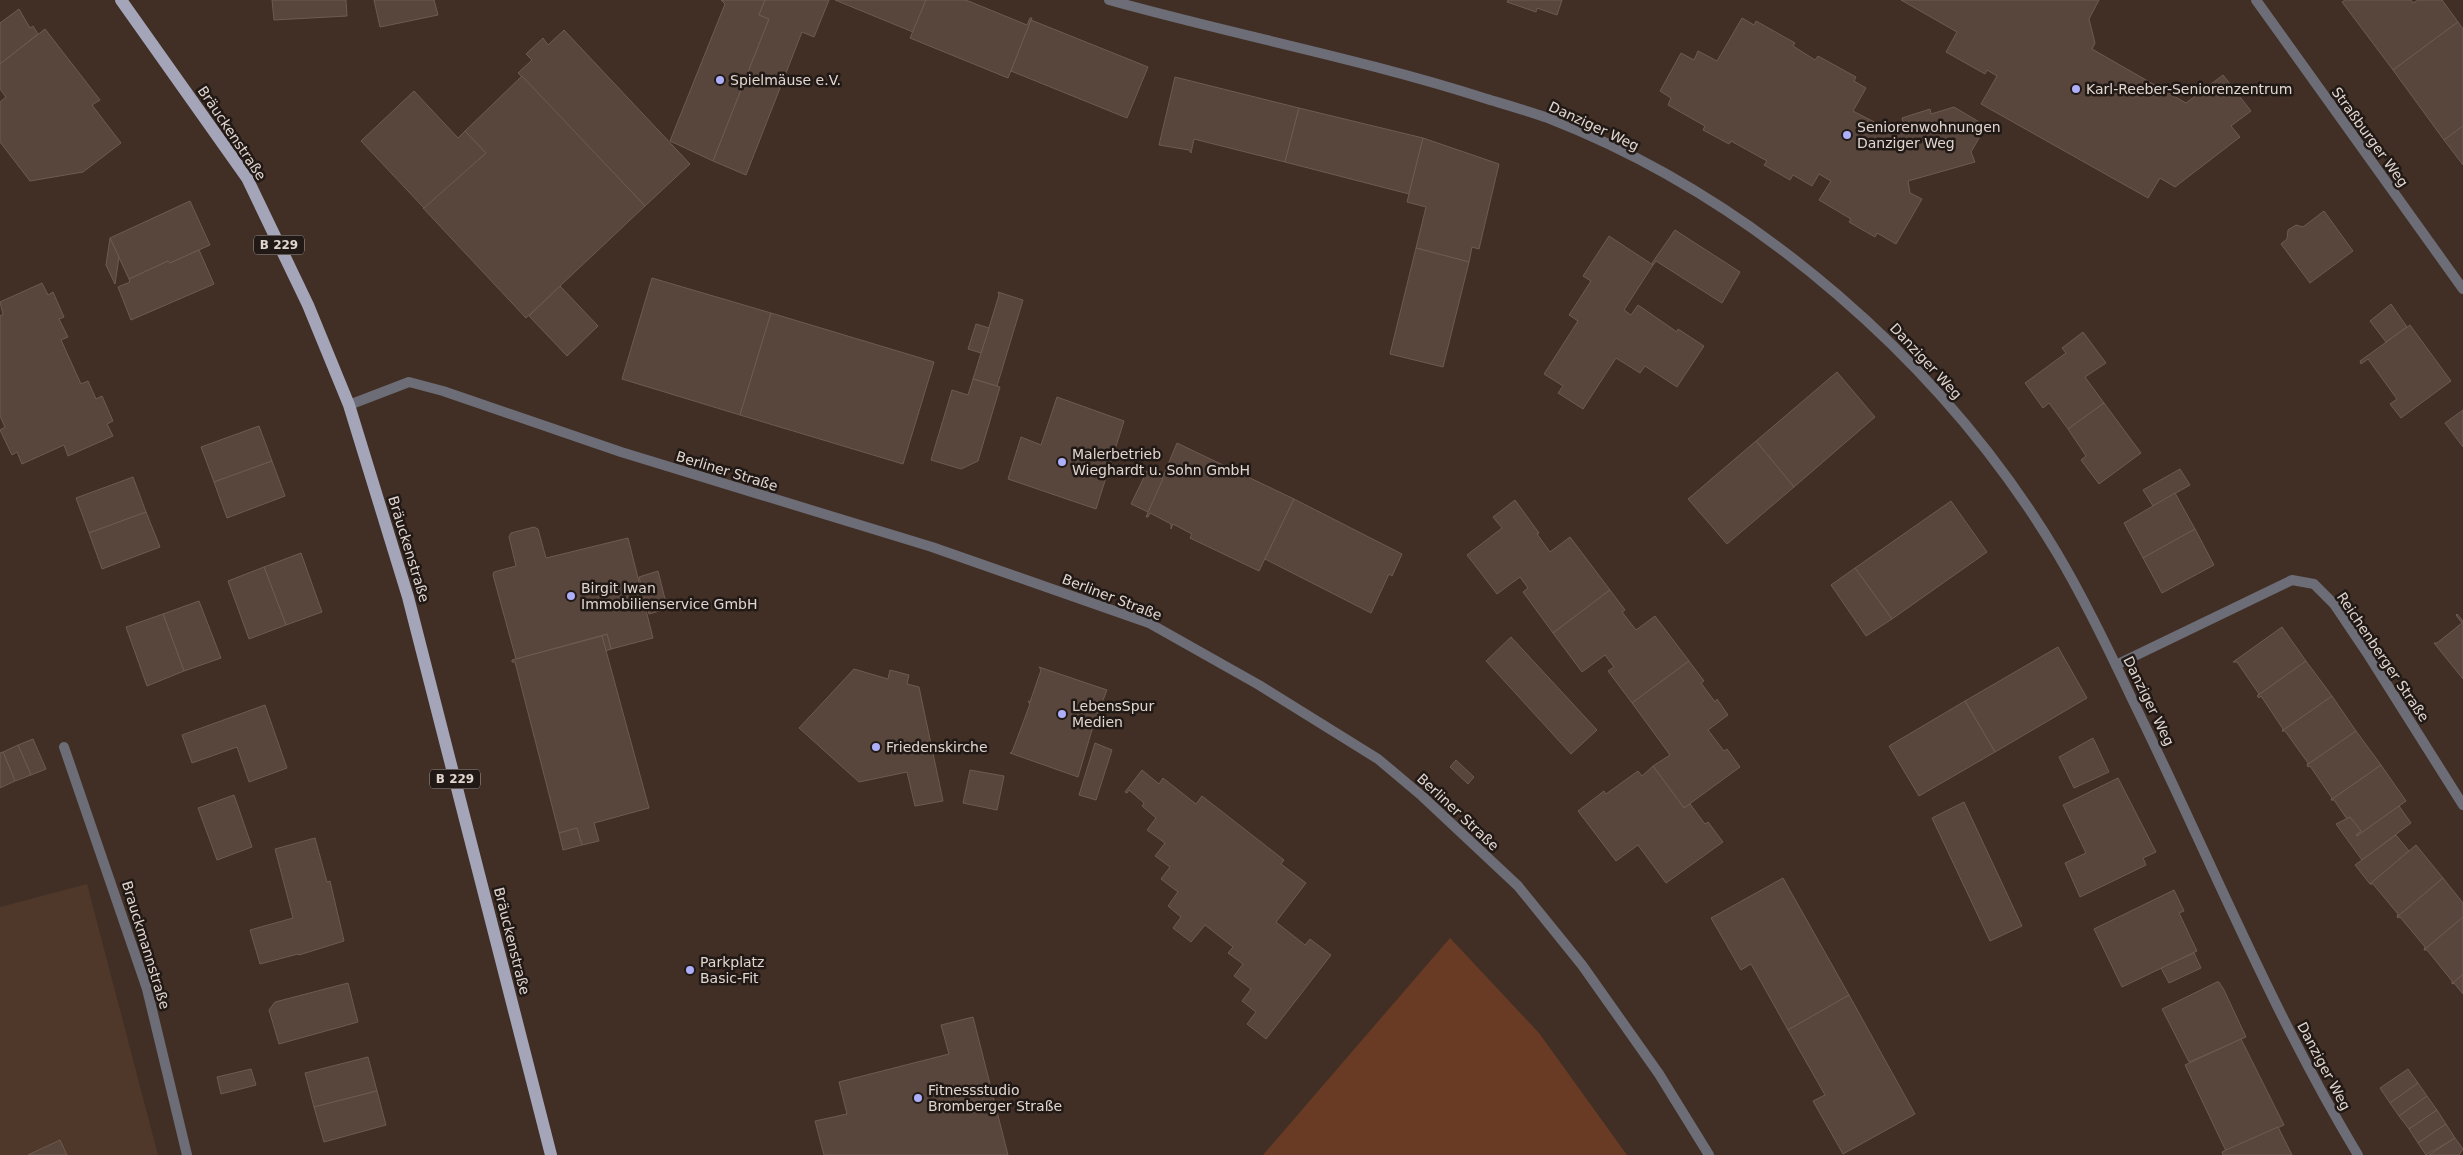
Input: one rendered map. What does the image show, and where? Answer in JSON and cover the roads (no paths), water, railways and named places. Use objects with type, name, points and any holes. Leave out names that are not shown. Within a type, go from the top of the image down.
[{"type":"main road","name":"Bräuckenstraße","points":[[121,0],[247,178],[308,306],[349,405],[408,597],[551,1155]]},
{"type":"street","name":"Danziger Weg","points":[[1109,0],[1387,69],[1548,118],[1680,183],[1772,242],[1870,322],[1957,414],[2008,482],[2057,553],[2116,665],[2207,855],[2247,947],[2327,1104],[2358,1155]]},
{"type":"street","name":"Straßburger Weg","points":[[2256,0],[2463,289]]},
{"type":"street","name":"Berliner Straße","points":[[349,405],[409,382],[443,391],[621,452],[932,547],[1149,623],[1259,685],[1378,759],[1422,796],[1511,879],[1527,896],[1582,965],[1659,1074],[1709,1155]]},
{"type":"street","name":"Reichenberger Straße","points":[[2116,665],[2292,580],[2314,584],[2334,604],[2369,656],[2463,806]]},
{"type":"street","name":"Brauckmannstraße","points":[[64,747],[147,989],[187,1155]]},
{"type":"place","name":"Spielmäuse e.V.","points":[[720,80]]},
{"type":"place","name":"Karl-Reeber-Seniorenzentrum","points":[[2076,89]]},
{"type":"place","name":"Seniorenwohnungen Danziger Weg","points":[[1847,135]]},
{"type":"place","name":"Malerbetrieb Wieghardt u. Sohn GmbH","points":[[1062,462]]},
{"type":"place","name":"Birgit Iwan Immobilienservice GmbH","points":[[571,596]]},
{"type":"place","name":"LebensSpur Medien","points":[[1062,714]]},
{"type":"place","name":"Friedenskirche","points":[[876,747]]},
{"type":"place","name":"Parkplatz Basic-Fit","points":[[690,970]]},
{"type":"place","name":"Fitnessstudio Bromberger Straße","points":[[918,1098]]}]
